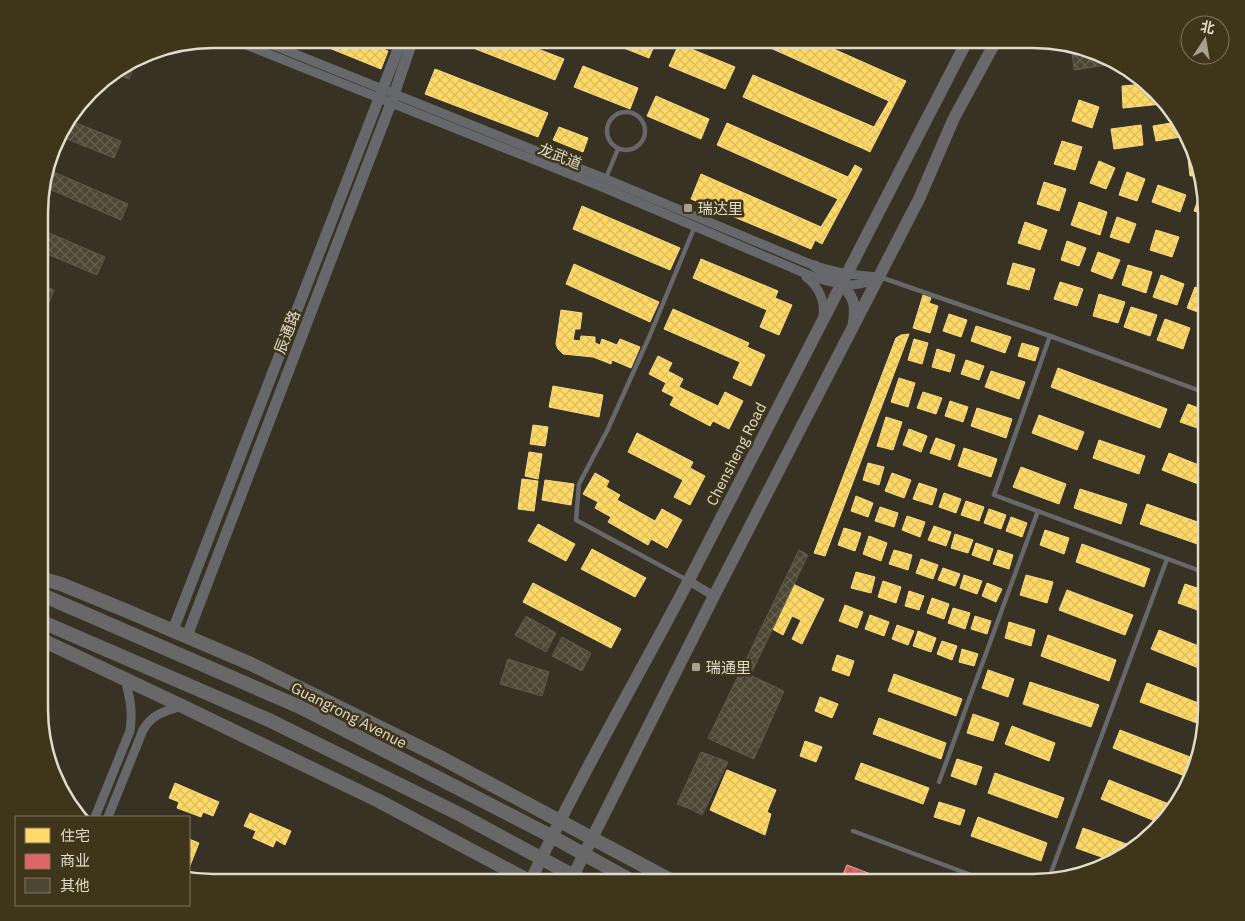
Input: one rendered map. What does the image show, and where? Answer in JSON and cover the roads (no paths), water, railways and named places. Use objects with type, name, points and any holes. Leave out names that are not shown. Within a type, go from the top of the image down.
[{"type":"main road","name":"Chensheng Road","points":[[535,873],[560,821],[689,581],[963,48]]},
{"type":"main road","points":[[574,873],[714,596],[920,199],[954,118],[992,48]]},
{"type":"main road","points":[[48,580],[173,630],[251,664],[418,746],[658,874]]},
{"type":"main road","name":"Guangrong Avenue","points":[[48,597],[300,707],[552,836],[619,874]]},
{"type":"main road","points":[[48,624],[270,720],[460,815],[569,873]]},
{"type":"main road","points":[[48,643],[379,801],[515,873]]},
{"type":"street","name":"龙武道","points":[[255,48],[381,93],[604,183],[697,222],[816,278],[871,281],[879,277]]},
{"type":"street","points":[[279,48],[381,93]]},
{"type":"street","name":"辰通路","points":[[173,630],[398,48]]},
{"type":"street","name":"辰通路","points":[[187,636],[393,98],[410,48]]},
{"type":"street","points":[[697,222],[815,266],[845,280],[854,305],[853,328]]},
{"type":"street","points":[[800,272],[819,291],[824,305],[822,324]]},
{"type":"street","points":[[689,581],[714,596]]},
{"type":"street","points":[[95,816],[130,731],[132,717],[131,699],[125,679]]},
{"type":"street","points":[[108,816],[148,722],[165,711],[182,706]]},
{"type":"lane","points":[[622,113],[634,114],[643,124],[644,136],[637,147],[631,150],[618,149],[609,141],[607,135],[608,124],[616,115],[622,113]]},
{"type":"lane","points":[[604,183],[618,149]]},
{"type":"lane","points":[[689,581],[576,520],[579,484],[607,431],[650,335],[697,222]]},
{"type":"lane","points":[[879,277],[1050,336],[1197,390]]},
{"type":"lane","points":[[1050,336],[994,494],[1197,570]]},
{"type":"lane","points":[[939,782],[1038,511]]},
{"type":"lane","points":[[1051,872],[1167,559]]},
{"type":"lane","points":[[853,831],[968,874]]},
{"type":"place","name":"瑞达里","points":[[688,208]]},
{"type":"place","name":"瑞通里","points":[[696,667]]}]
